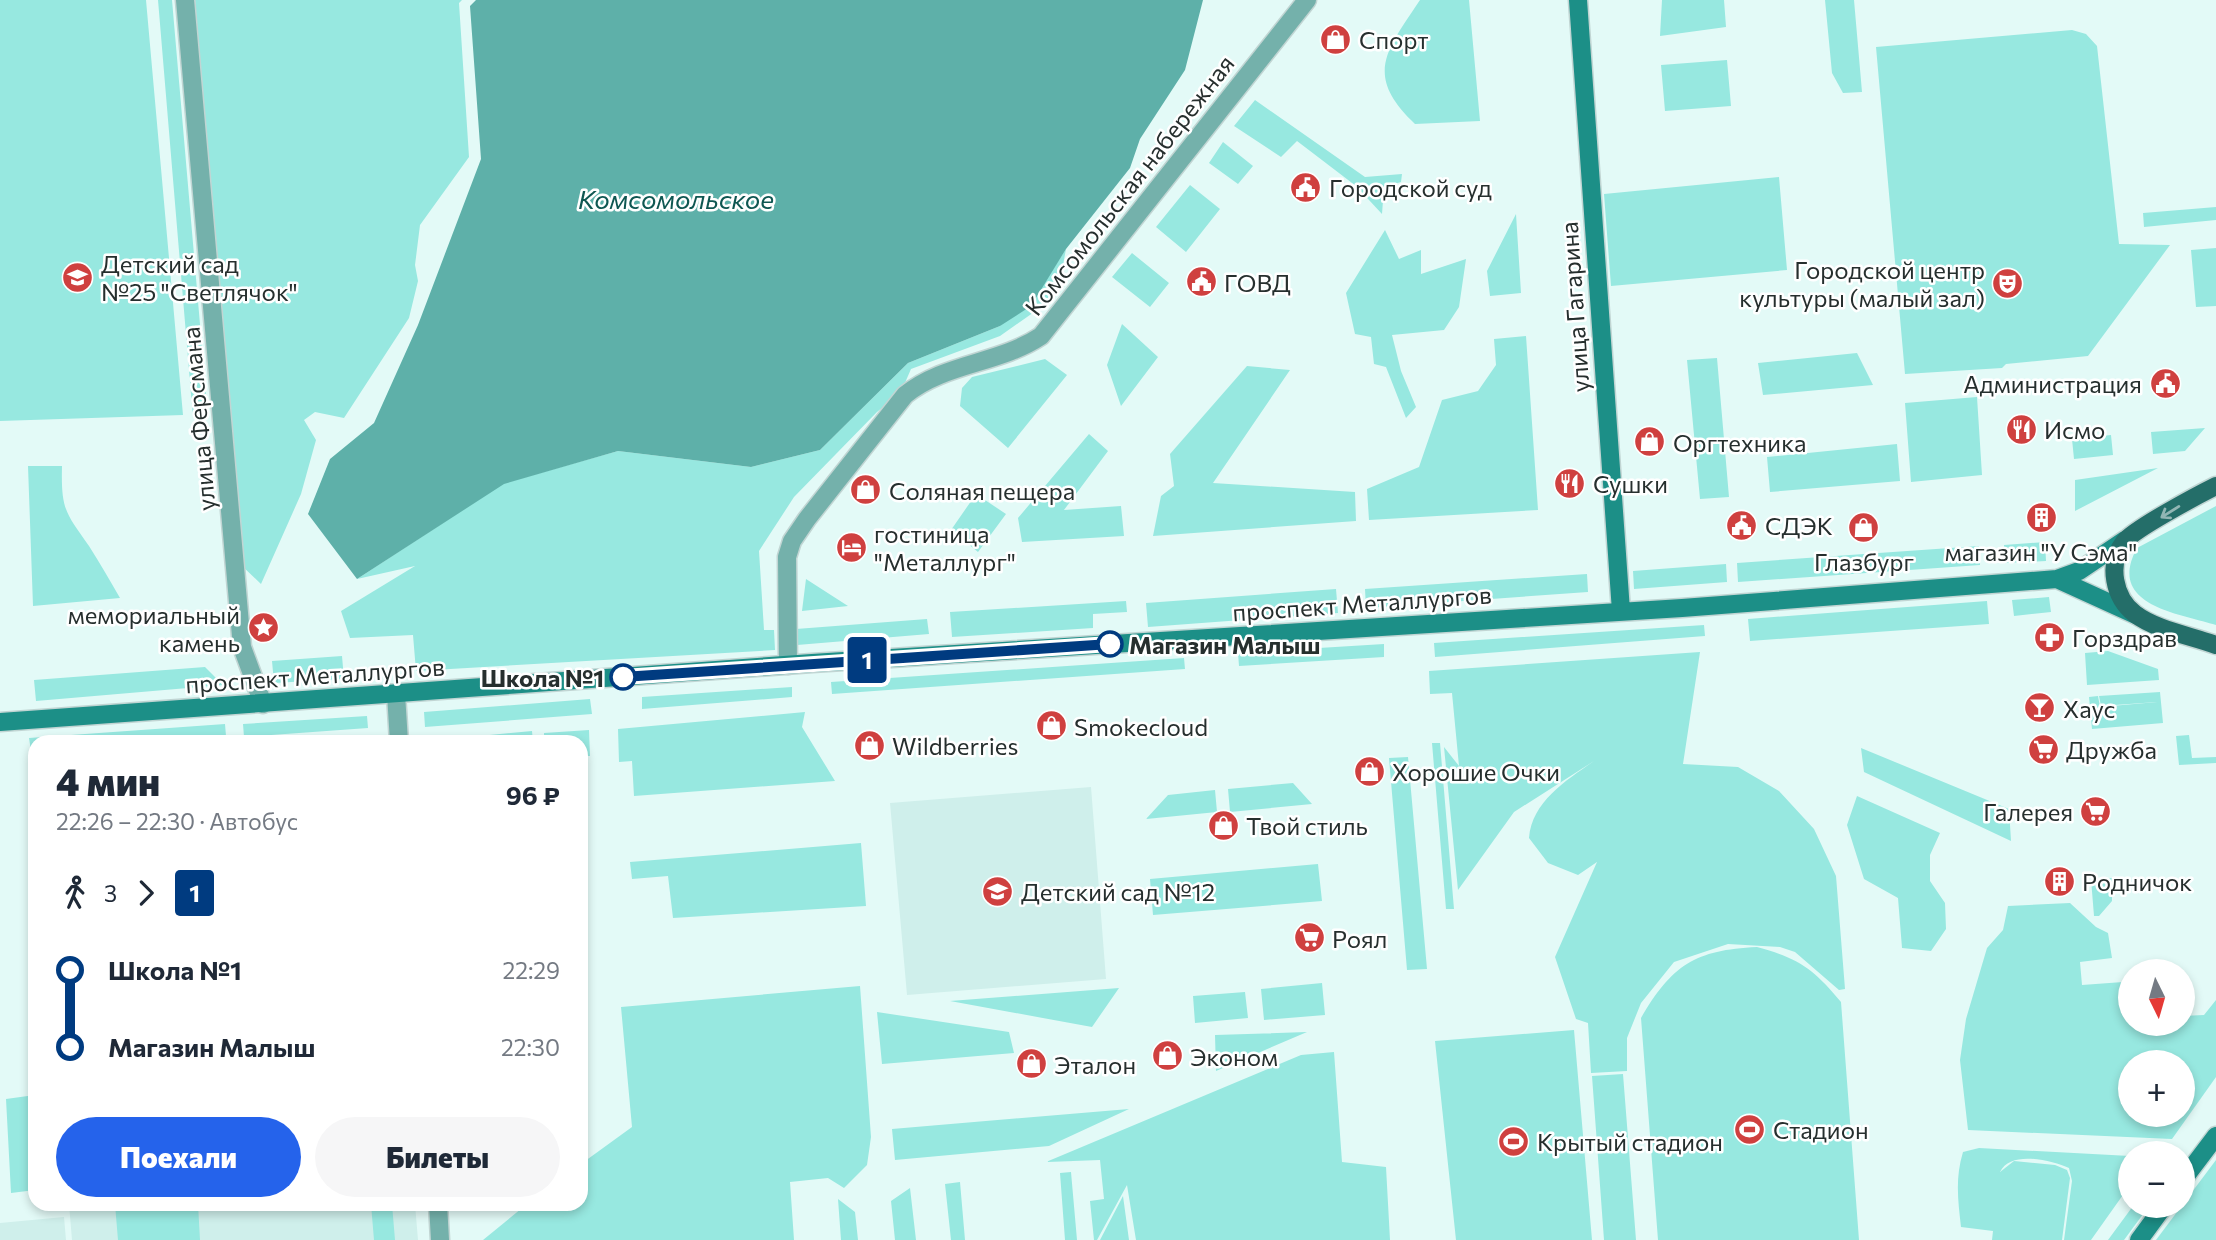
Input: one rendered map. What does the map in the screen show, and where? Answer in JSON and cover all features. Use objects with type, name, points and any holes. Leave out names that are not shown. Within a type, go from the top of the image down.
[{"type":"main road","name":"улица Гагарина","points":[[1578,0],[1621,611]]},
{"type":"main road","points":[[2216,486],[2125,540],[2116,558],[2115,578],[2119,596],[2136,615],[2216,645]]},
{"type":"main road","name":"проспект Металлургов","points":[[0,722],[788,665],[1621,611],[2057,579],[2079,571],[2125,540]]},
{"type":"main road","name":"проспект Металлургов","points":[[2057,579],[2136,615]]},
{"type":"main road","points":[[2195,1164],[2216,1136]]},
{"type":"main road","points":[[2139,1240],[2155,1218]]},
{"type":"street","name":"улица Ферсмана","points":[[185,0],[242,647],[263,704]]},
{"type":"street","name":"Комсомольская набережная","points":[[788,665],[787,557],[792,541],[807,519],[905,395],[922,381],[1014,352],[1041,336],[1307,0]]},
{"type":"street","points":[[396,694],[399,735]]},
{"type":"street","points":[[438,1211],[440,1240]]},
{"type":"shaded area","points":[[0,0],[146,0],[183,415],[0,421]]},
{"type":"shaded area","points":[[158,0],[172,0],[208,417],[193,418]]},
{"type":"shaded area","points":[[195,0],[462,0],[459,3],[469,157],[420,225],[415,265],[418,281],[409,318],[344,418],[315,412],[304,420],[316,440],[301,494],[261,584],[241,565]]},
{"type":"shaded area","points":[[1420,0],[1469,0],[1480,121],[1415,124],[1389,91],[1385,76],[1390,48]]},
{"type":"shaded area","points":[[1662,0],[1724,0],[1726,27],[1660,36]]},
{"type":"shaded area","points":[[1825,0],[1854,0],[1862,92],[1843,93],[1832,73]]},
{"type":"shaded area","points":[[2072,30],[2086,34],[2097,46],[2119,244],[2170,245],[2088,356],[2006,364],[2002,368],[1905,374],[1876,47]]},
{"type":"shaded area","points":[[1727,60],[1731,106],[1665,111],[1661,65]]},
{"type":"shaded area","points":[[1255,100],[1365,177],[1402,174],[1401,182],[1384,187],[1382,214],[1356,186],[1297,141],[1281,157],[1234,126]]},
{"type":"shaded area","points":[[1223,142],[1253,166],[1238,184],[1209,163]]},
{"type":"shaded area","points":[[1779,177],[1787,270],[1611,286],[1604,194]]},
{"type":"shaded area","points":[[1190,185],[1220,209],[1186,252],[1156,227]]},
{"type":"shaded area","points":[[2216,207],[2216,220],[2144,227],[2143,213]]},
{"type":"shaded area","points":[[1516,214],[1521,293],[1490,296],[1487,271]]},
{"type":"shaded area","points":[[1385,230],[1399,259],[1421,250],[1421,274],[1466,259],[1459,307],[1444,330],[1392,335],[1401,371],[1416,407],[1406,418],[1386,367],[1374,364],[1371,337],[1355,334],[1346,293]]},
{"type":"shaded area","points":[[2216,248],[2216,306],[2196,307],[2191,250]]},
{"type":"shaded area","points":[[1066,249],[1063,265],[1047,303],[1000,336],[911,369],[901,392],[877,412],[794,497],[759,551],[764,630],[774,630],[775,650],[416,671],[413,635],[350,638],[341,611],[415,566],[357,579],[504,483],[618,451],[751,467],[820,450],[908,363],[1000,326],[1051,272]]},
{"type":"shaded area","points":[[1132,253],[1169,283],[1150,307],[1112,277]]},
{"type":"shaded area","points":[[1122,324],[1158,357],[1121,406],[1107,365]]},
{"type":"shaded area","points":[[1526,336],[1538,510],[1369,520],[1367,489],[1419,467],[1442,400],[1478,391],[1496,365],[1494,339]]},
{"type":"shaded area","points":[[1857,353],[1873,385],[1763,395],[1758,363]]},
{"type":"shaded area","points":[[1717,358],[1729,497],[1700,499],[1687,360]]},
{"type":"shaded area","points":[[1045,359],[1067,375],[1008,448],[960,406],[962,388],[972,377]]},
{"type":"shaded area","points":[[1247,366],[1290,370],[1213,483],[1355,492],[1356,521],[1153,536],[1161,496],[1174,486],[1170,454]]},
{"type":"shaded area","points":[[1977,397],[1982,475],[1911,482],[1905,403]]},
{"type":"shaded area","points":[[2205,428],[2185,451],[2153,454],[2151,432]]},
{"type":"shaded area","points":[[1089,434],[1108,451],[1064,510],[1121,506],[1124,536],[1022,542],[1018,518]]},
{"type":"shaded area","points":[[2111,435],[2113,455],[2074,459],[2072,439]]},
{"type":"shaded area","points":[[1897,444],[1900,481],[1770,492],[1767,457]]},
{"type":"shaded area","points":[[28,466],[62,466],[62,492],[66,509],[120,598],[33,606]]},
{"type":"shaded area","points":[[2158,468],[2075,511],[2075,480]]},
{"type":"shaded area","points":[[976,494],[1006,514],[978,552],[951,530]]},
{"type":"shaded area","points":[[2216,506],[2216,625],[2150,603],[2138,594],[2131,582],[2130,567],[2137,548]]},
{"type":"shaded area","points":[[2045,542],[2046,561],[2005,563],[2004,545]]},
{"type":"shaded area","points":[[1979,546],[1980,565],[1738,582],[1737,563]]},
{"type":"shaded area","points":[[1726,564],[1727,582],[1634,589],[1633,571]]},
{"type":"shaded area","points":[[1587,574],[1588,592],[1366,608],[1365,589]]},
{"type":"shaded area","points":[[806,579],[848,606],[802,611]]},
{"type":"shaded area","points":[[1336,589],[1338,613],[1148,627],[1146,603]]},
{"type":"shaded area","points":[[2049,597],[2051,612],[2014,616],[2012,600]]},
{"type":"shaded area","points":[[1126,601],[1127,612],[1093,614],[1093,628],[952,637],[950,612]]},
{"type":"shaded area","points":[[1987,601],[1989,624],[1750,641],[1748,619]]},
{"type":"shaded area","points":[[927,619],[929,634],[797,645],[796,629]]},
{"type":"shaded area","points":[[1704,625],[1705,636],[1435,657],[1434,643]]},
{"type":"shaded area","points":[[1384,644],[1384,657],[1239,666],[1238,653]]},
{"type":"shaded area","points":[[2108,651],[2158,669],[2159,680],[2087,685],[2085,653]]},
{"type":"shaded area","points":[[1700,652],[1683,764],[1738,767],[1779,791],[1814,829],[1836,876],[1845,989],[1839,990],[1795,952],[1780,947],[1728,944],[1674,962],[1641,1003],[1627,1038],[1627,1071],[1591,1073],[1588,1023],[1576,1019],[1555,957],[1597,862],[1578,875],[1548,863],[1529,838],[1537,813],[1544,802],[1562,784],[1594,761],[1514,812],[1458,890],[1444,747],[1459,766],[1452,693],[1430,694],[1429,671]]},
{"type":"shaded area","points":[[342,656],[344,679],[274,683],[272,661]]},
{"type":"shaded area","points":[[1184,658],[1185,669],[832,694],[831,682]]},
{"type":"shaded area","points":[[205,667],[223,685],[36,701],[34,680]]},
{"type":"shaded area","points":[[792,687],[792,697],[642,709],[642,697]]},
{"type":"shaded area","points":[[2160,692],[2163,723],[2092,729],[2089,697],[2098,696],[2100,707],[2157,702],[2101,706],[2099,696]]},
{"type":"shaded area","points":[[590,699],[592,714],[425,727],[424,712]]},
{"type":"shaded area","points":[[805,712],[802,727],[835,781],[634,796],[632,761],[619,762],[618,729]]},
{"type":"shaded area","points":[[367,716],[368,728],[244,735],[243,724]]},
{"type":"shaded area","points":[[225,724],[226,735],[71,735]]},
{"type":"shaded area","points":[[589,730],[590,756],[588,735],[544,733]]},
{"type":"shaded area","points":[[532,731],[532,735],[490,735]]},
{"type":"shaded area","points":[[2189,735],[2192,758],[2216,757],[2216,763],[2179,765],[2176,736]]},
{"type":"shaded area","points":[[1432,743],[1440,743],[1454,909],[1446,909]]},
{"type":"shaded area","points":[[1861,748],[2009,809],[2011,841],[1864,772]]},
{"type":"shaded area","points":[[1408,757],[1427,969],[1407,970],[1389,758]]},
{"type":"shaded area","points":[[1293,783],[1312,804],[1230,812],[1228,789]]},
{"type":"shaded area","name":"Детский сад №12","points":[[1091,787],[1106,979],[907,995],[890,803]]},
{"type":"shaded area","points":[[1215,790],[1217,812],[1146,819],[1168,795]]},
{"type":"shaded area","points":[[1857,796],[1940,833],[1930,855],[1930,881],[1945,903],[1946,929],[1931,951],[1902,948],[1898,898],[1864,879],[1847,825]]},
{"type":"shaded area","points":[[861,843],[866,906],[673,918],[668,876],[632,879],[630,862]]},
{"type":"shaded area","points":[[1318,864],[1322,901],[1153,915],[1150,879]]},
{"type":"shaded area","points":[[2112,878],[2112,901],[2099,916],[2094,916],[2091,879]]},
{"type":"shaded area","points":[[2070,903],[2096,927],[2108,933],[2112,958],[2080,962],[2082,985],[2118,982],[2118,1036],[2195,1036],[2195,1015],[2204,1015],[2216,1000],[2216,1077],[2195,1107],[2195,1050],[2118,1050],[2118,1127],[2181,1127],[2172,1139],[1968,1130],[1960,1060],[1966,1019],[1987,948],[2003,930],[2008,906]]},
{"type":"shaded area","name":"Стадион","points":[[1757,947],[1804,966],[1841,1002],[1859,1240],[1658,1240],[1641,1018],[1663,985],[1687,964],[1717,952]]},
{"type":"shaded area","points":[[1322,983],[1325,1015],[1264,1020],[1261,989]]},
{"type":"shaded area","points":[[860,986],[871,1137],[867,1165],[844,1188],[828,1178],[790,1182],[794,1240],[483,1240],[518,1211],[588,1211],[588,1159],[632,1127],[621,1007]]},
{"type":"shaded area","points":[[1119,988],[1092,1027],[950,1001]]},
{"type":"shaded area","points":[[1245,992],[1248,1018],[1195,1023],[1193,996]]},
{"type":"shaded area","points":[[877,1012],[1009,1032],[1014,1053],[882,1064]]},
{"type":"shaded area","name":"Крытый стадион","points":[[1574,1030],[1592,1240],[1456,1240],[1435,1041]]},
{"type":"shaded area","points":[[1307,1032],[1216,1071],[1215,1035]]},
{"type":"shaded area","points":[[1334,1052],[1342,1162],[1386,1167],[1390,1240],[1136,1240],[1127,1185],[1097,1240],[1094,1240],[1090,1201],[1104,1199],[1100,1160],[1046,1162],[1301,1055]]},
{"type":"shaded area","points":[[1623,1074],[1636,1240],[1604,1240],[1592,1076]]},
{"type":"shaded area","points":[[28,1096],[28,1191],[11,1193],[6,1099]]},
{"type":"shaded area","points":[[1129,1109],[1049,1146],[895,1160],[892,1129]]},
{"type":"shaded area","points":[[1979,1148],[2118,1155],[2118,1202],[2091,1240],[2064,1240],[2072,1181],[2069,1168],[2042,1160],[2012,1161],[2000,1172],[2014,1161],[2055,1165],[2067,1170],[2070,1178],[2062,1240],[1992,1240],[1993,1231],[1961,1227],[1958,1190],[1963,1152]]},
{"type":"shaded area","points":[[2216,1160],[2216,1240],[2156,1240],[2172,1218],[2195,1218],[2195,1188]]},
{"type":"shaded area","points":[[1071,1172],[1077,1240],[1065,1240],[1060,1173]]},
{"type":"shaded area","points":[[960,1182],[965,1240],[951,1240],[945,1184]]},
{"type":"shaded area","points":[[910,1188],[916,1240],[895,1240],[891,1201]]},
{"type":"shaded area","points":[[1123,1196],[1129,1240],[1100,1240]]},
{"type":"shaded area","points":[[838,1199],[855,1212],[858,1240],[841,1240]]},
{"type":"shaded area","points":[[70,1211],[416,1211],[418,1240],[72,1240]]},
{"type":"shaded area","points":[[116,1211],[198,1211],[200,1240],[118,1240]]},
{"type":"shaded area","points":[[372,1211],[393,1211],[395,1240],[374,1240]]},
{"type":"shaded area","points":[[64,1217],[66,1240],[0,1240],[0,1223]]},
{"type":"shaded area","points":[[2124,1218],[2140,1218],[2124,1240],[2108,1240]]},
{"type":"water","name":"Комсомольское","points":[[476,0],[1203,0],[1185,70],[1140,139],[1130,168],[1066,249],[1031,306],[1000,326],[908,363],[820,450],[751,467],[618,451],[504,484],[357,579],[308,514],[330,459],[374,423],[418,325],[481,159],[470,6]]},
{"type":"bus line","name":"1","points":[[623,677],[1110,644]]},
{"type":"place","name":"Спорт","points":[[1336,39]]},
{"type":"place","name":"Городской суд","points":[[1306,187]]},
{"type":"place","name":"Детский сад №25 \"Светлячок\"","points":[[78,277]]},
{"type":"place","name":"ГОВД","points":[[1201,282]]},
{"type":"place","name":"Городской центр культуры (малый зал)","points":[[2008,283]]},
{"type":"place","name":"Администрация","points":[[2165,383]]},
{"type":"place","name":"Исмо","points":[[2021,429]]},
{"type":"place","name":"Оргтехника","points":[[1650,442]]},
{"type":"place","name":"Сушки","points":[[1570,483]]},
{"type":"place","name":"Соляная пещера","points":[[866,490]]},
{"type":"place","name":"магазин \"У Сэма\"","points":[[2041,517]]},
{"type":"place","name":"СДЭК","points":[[1742,525]]},
{"type":"place","name":"Глазбург","points":[[1864,527]]},
{"type":"place","name":"гостиница \"Металлург\"","points":[[851,547]]},
{"type":"place","name":"мемориальный камень","points":[[263,628]]},
{"type":"place","name":"Горздрав","points":[[2049,637]]},
{"type":"place","name":"Магазин Малыш","points":[[1110,644]]},
{"type":"place","name":"Школа №1","points":[[623,677]]},
{"type":"place","name":"Хаус","points":[[2040,708]]},
{"type":"place","name":"Smokecloud","points":[[1051,726]]},
{"type":"place","name":"Wildberries","points":[[869,745]]},
{"type":"place","name":"Дружба","points":[[2043,749]]},
{"type":"place","name":"Хорошие Очки","points":[[1369,771]]},
{"type":"place","name":"Галерея","points":[[2096,811]]},
{"type":"place","name":"Твой стиль","points":[[1223,825]]},
{"type":"place","name":"Родничок","points":[[2059,881]]},
{"type":"place","name":"Детский сад №12","points":[[998,891]]},
{"type":"place","name":"Роял","points":[[1309,938]]},
{"type":"place","name":"Эконом","points":[[1167,1056]]},
{"type":"place","name":"Эталон","points":[[1031,1064]]},
{"type":"place","name":"Стадион","points":[[1750,1129]]},
{"type":"place","name":"Крытый стадион","points":[[1514,1141]]}]
